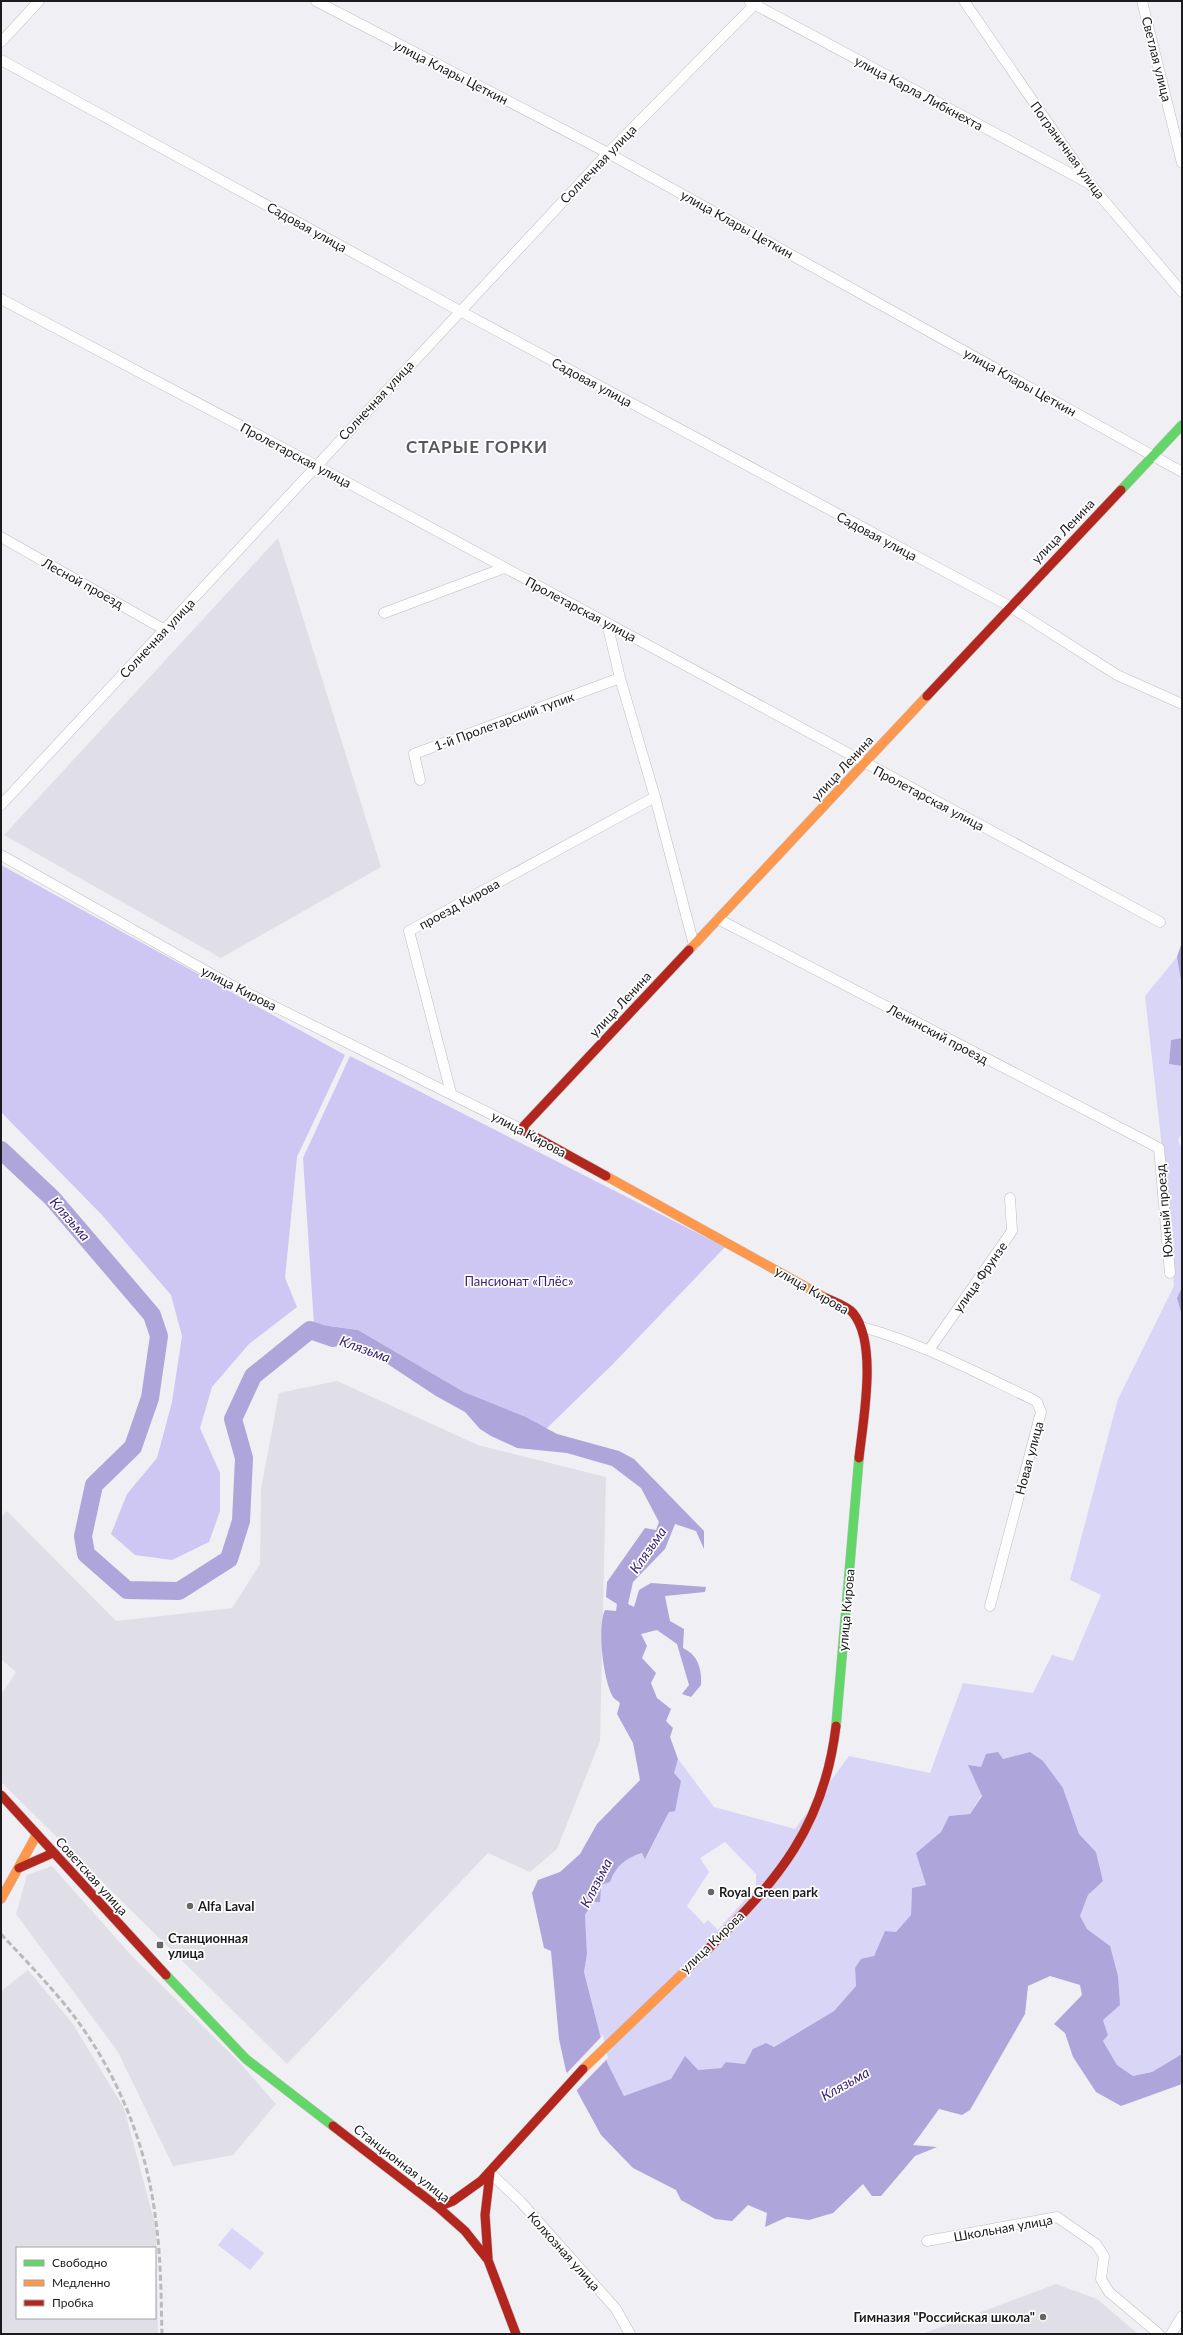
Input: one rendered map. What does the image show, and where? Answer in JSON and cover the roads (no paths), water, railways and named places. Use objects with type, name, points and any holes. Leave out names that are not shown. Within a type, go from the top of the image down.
[{"type":"street","points":[[1,42],[39,1]]},
{"type":"street","name":"улица Клары Цеткин","points":[[316,1],[608,153],[1182,472]]},
{"type":"street","name":"Пограничная улица","points":[[964,1],[1090,184],[1182,292]]},
{"type":"street","name":"Светлая улица","points":[[1142,1],[1182,163]]},
{"type":"street","name":"Солнечная улица","points":[[1,805],[165,630],[315,465],[608,153],[754,2]]},
{"type":"street","name":"улица Карла Либкнехта","points":[[754,2],[1090,184]]},
{"type":"street","name":"Садовая улица","points":[[1,60],[460,311],[1009,606],[1118,675],[1182,704]]},
{"type":"street","name":"Пролетарская улица","points":[[1,299],[315,465],[1160,922]]},
{"type":"street","name":"улица Ленина","points":[[521,1129],[1009,606],[1182,425]]},
{"type":"street","name":"Лесной проезд","points":[[1,537],[165,630]]},
{"type":"street","points":[[384,613],[504,568]]},
{"type":"street","points":[[607,623],[620,678],[655,797],[694,945]]},
{"type":"street","name":"1-й Пролетарский тупик","points":[[420,780],[414,754],[620,678]]},
{"type":"street","name":"проезд Кирова","points":[[451,1093],[409,931],[655,797]]},
{"type":"street","name":"улица Кирова","points":[[1,855],[229,984],[521,1129],[836,1302],[852,1312],[862,1327],[867,1372],[836,1716],[826,1784],[805,1834],[768,1886],[722,1934],[622,2028],[554,2100],[490,2173],[463,2196],[438,2207]]},
{"type":"street","name":"Ленинский проезд","points":[[718,919],[1159,1148]]},
{"type":"street","name":"Южный проезд","points":[[1159,1148],[1170,1273]]},
{"type":"street","name":"улица Фрунзе","points":[[929,1350],[1012,1231],[1010,1198]]},
{"type":"street","name":"Новая улица","points":[[862,1327],[898,1337],[929,1350],[1030,1398],[1040,1406],[1041,1412],[990,1606]]},
{"type":"street","name":"Советская улица","points":[[1,1795],[165,1974]]},
{"type":"street","points":[[1,1899],[37,1834]]},
{"type":"street","points":[[19,1868],[53,1853]]},
{"type":"street","name":"Станционная улица","points":[[165,1974],[246,2058],[438,2207],[465,2231],[488,2260],[516,2334]]},
{"type":"street","points":[[488,2260],[484,2224],[484,2203],[490,2173]]},
{"type":"street","name":"Колхозная улица","points":[[490,2173],[520,2201],[616,2309],[630,2334]]},
{"type":"street","name":"Школьная улица","points":[[927,2242],[1057,2217],[1096,2244],[1104,2256],[1101,2279],[1109,2292],[1159,2334]]},
{"type":"street","points":[[1171,2334],[1182,2316]]},
{"type":"water","points":[[1182,942],[1182,987],[1177,957]]},
{"type":"water","points":[[1182,1038],[1182,1066],[1169,1064],[1171,1040]]},
{"type":"water","points":[[1182,1287],[1182,1316],[1177,1298]]},
{"type":"water","points":[[314,1324],[358,1330],[464,1392],[526,1417],[557,1434],[619,1451],[634,1459],[704,1531],[704,1549],[696,1531],[675,1524],[665,1549],[633,1582],[628,1604],[634,1607],[639,1590],[651,1583],[706,1587],[705,1592],[665,1596],[670,1621],[684,1629],[683,1648],[692,1654],[700,1668],[701,1685],[691,1697],[682,1694],[689,1685],[677,1644],[657,1630],[641,1634],[647,1646],[642,1658],[656,1673],[651,1683],[657,1698],[671,1709],[666,1721],[673,1728],[670,1737],[678,1759],[674,1773],[681,1781],[675,1811],[669,1812],[645,1859],[642,1853],[631,1857],[622,1863],[615,1871],[610,1882],[601,1885],[600,1902],[593,1902],[585,1915],[587,1954],[584,1972],[607,2062],[624,2096],[671,2079],[685,2056],[698,2070],[721,2068],[726,2062],[745,2064],[753,2049],[766,2043],[774,2047],[834,2011],[856,1986],[855,1968],[861,1959],[874,1956],[885,1931],[896,1932],[911,1915],[912,1888],[926,1885],[916,1853],[941,1832],[949,1816],[970,1814],[982,1796],[968,1765],[981,1767],[986,1754],[998,1752],[1003,1759],[1030,1752],[1043,1761],[1063,1788],[1079,1834],[1096,1852],[1103,1881],[1088,1895],[1080,1916],[1087,1929],[1110,1946],[1118,1976],[1120,2005],[1103,2020],[1108,2035],[1103,2041],[1117,2065],[1133,2076],[1152,2072],[1182,2054],[1182,2084],[1121,2106],[1096,2092],[1073,2057],[1065,2033],[1054,2024],[1082,1995],[1080,1985],[1050,1976],[1028,1986],[1025,2014],[970,2110],[962,2115],[939,2109],[913,2145],[937,2147],[915,2156],[881,2196],[872,2196],[863,2184],[833,2213],[809,2220],[787,2217],[765,2227],[767,2213],[748,2205],[732,2221],[715,2219],[681,2200],[676,2190],[633,2168],[601,2135],[566,2071],[559,2039],[551,1951],[544,1948],[532,1893],[538,1880],[560,1872],[580,1854],[597,1824],[640,1780],[633,1743],[617,1714],[620,1703],[613,1697],[606,1679],[602,1654],[601,1628],[605,1610],[616,1611],[617,1604],[606,1597],[607,1582],[645,1528],[656,1530],[659,1522],[641,1488],[612,1466],[567,1453],[517,1448],[491,1436],[480,1429],[465,1412],[436,1396],[380,1359],[306,1335]]},
{"type":"waterway","name":"Клязьма","points":[[1,1150],[52,1198],[152,1315],[159,1336],[150,1398],[133,1447],[94,1485],[83,1536],[86,1554],[127,1590],[179,1591],[229,1559],[241,1521],[244,1458],[233,1419],[253,1376],[310,1330],[333,1338]]},
{"type":"railway","points":[[1,1934],[66,2006],[84,2030],[100,2055],[126,2108],[137,2136],[152,2193],[159,2250],[162,2334]]},
{"type":"place","name":"Royal Green park","points":[[711,1892]]},
{"type":"place","name":"Alfa Laval","points":[[190,1906]]},
{"type":"place","name":"Станционная улица","points":[[160,1945]]},
{"type":"place","name":"Гимназия \"Российская школа\"","points":[[1043,2317]]},
{"type":"district","name":"СТАРЫЕ ГОРКИ","points":[[477,447]]},
{"type":"park label","name":"Пансионат «Плёс»","points":[[519,1281]]}]
